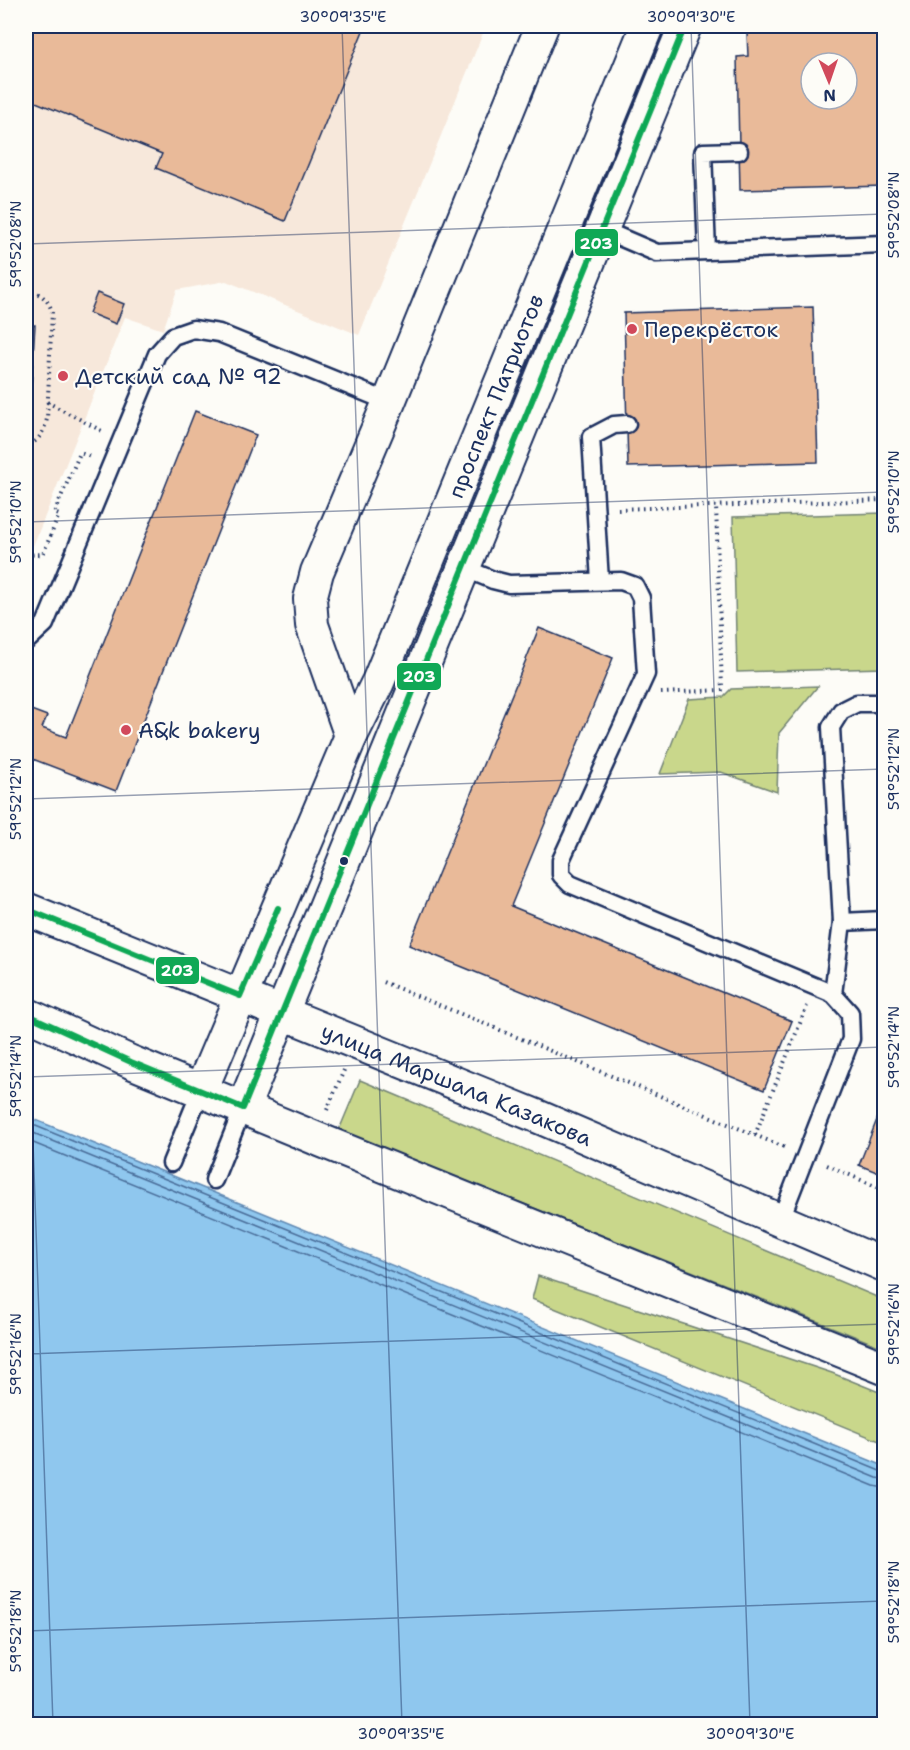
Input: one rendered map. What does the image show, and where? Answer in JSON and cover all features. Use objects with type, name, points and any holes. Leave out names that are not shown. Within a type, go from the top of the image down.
[{"type":"street","points":[[351,736],[312,625],[310,599],[316,572],[389,402],[542,26]]},
{"type":"street","name":"проспект Патриотов","points":[[201,1090],[351,736],[378,682],[647,26]]},
{"type":"street","name":"проспект Патриотов","points":[[243,1108],[685,26]]},
{"type":"street","name":"улица Маршала Казакова","points":[[26,909],[539,1117],[885,1265]]},
{"type":"street","points":[[26,1014],[131,1062],[885,1368]]},
{"type":"lane","points":[[707,251],[703,152],[739,151]]},
{"type":"lane","points":[[601,229],[657,253],[885,243]]},
{"type":"lane","points":[[26,641],[45,624],[157,354],[173,336],[193,329],[219,333],[389,402]]},
{"type":"lane","points":[[600,581],[591,437],[614,425],[627,424]]},
{"type":"lane","points":[[464,568],[509,584],[621,581],[635,586],[641,598],[646,674],[561,860],[561,875],[570,884],[833,994],[850,1012],[851,1039],[780,1221]]},
{"type":"lane","points":[[833,994],[842,922],[831,727],[841,711],[857,703],[885,703]]},
{"type":"lane","points":[[842,922],[885,920]]},
{"type":"lane","name":"проспект Патриотов","points":[[171,1162],[201,1090]]},
{"type":"lane","name":"проспект Патриотов","points":[[214,1180],[243,1108]]},
{"type":"path","points":[[26,291],[43,296],[52,311],[47,419],[38,439],[26,445]]},
{"type":"path","points":[[48,402],[83,422]]},
{"type":"path","points":[[26,555],[43,554],[59,515],[54,513],[80,453],[111,465]]},
{"type":"path","points":[[596,510],[885,500]]},
{"type":"path","points":[[637,693],[722,690],[716,506]]},
{"type":"path","points":[[383,982],[885,1190]]},
{"type":"path","points":[[755,1135],[816,986]]},
{"type":"path","points":[[327,1112],[348,1062]]},
{"type":"shaded area","points":[[26,26],[486,26],[359,335],[226,281],[177,290],[163,330],[125,317],[31,551],[26,551]]},
{"type":"green space","points":[[884,513],[884,668],[737,672],[733,517]]},
{"type":"green space","points":[[818,686],[779,733],[777,792],[721,772],[660,774],[689,699],[723,697],[731,689]]},
{"type":"green space","points":[[360,1080],[884,1300],[884,1348],[339,1130]]},
{"type":"green space","points":[[538,1276],[832,1373],[884,1394],[884,1443],[532,1299]]},
{"type":"water","points":[[26,1116],[884,1466],[884,1724],[26,1724]]},
{"type":"building","points":[[26,26],[365,26],[285,221],[156,168],[162,154],[26,98]]},
{"type":"building","points":[[884,29],[884,186],[740,190],[737,57],[748,56],[747,33]]},
{"type":"building","points":[[97,293],[124,304],[116,324],[89,313]]},
{"type":"building","points":[[813,307],[818,462],[628,467],[624,313]]},
{"type":"building","points":[[26,325],[35,325],[28,434],[26,433]]},
{"type":"building","points":[[879,392],[884,392],[884,438],[880,438]]},
{"type":"building","points":[[195,411],[256,435],[116,791],[30,758],[26,772],[26,708],[47,716],[42,728],[66,737]]},
{"type":"building","points":[[539,628],[613,658],[511,906],[792,1021],[764,1090],[409,945]]},
{"type":"building","points":[[884,1102],[884,1175],[859,1165]]},
{"type":"transit line","name":"203","points":[[26,1014],[131,1062],[243,1108],[685,26]]},
{"type":"transit line","name":"203","points":[[26,909],[240,996],[278,908]]},
{"type":"place","name":"Перекрёсток","points":[[632,329]]},
{"type":"place","name":"Детский сад № 92","points":[[63,376]]},
{"type":"place","name":"A&k bakery","points":[[126,730]]}]
